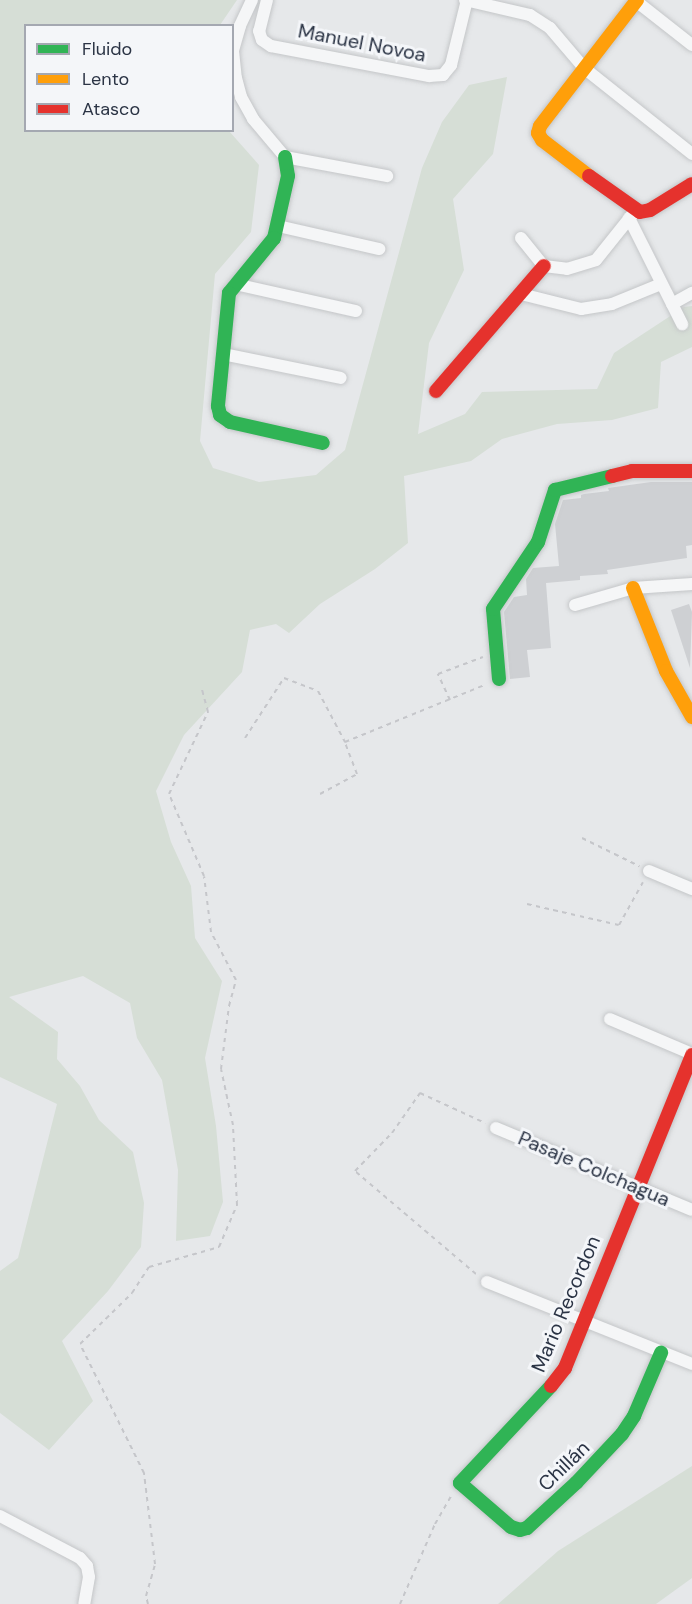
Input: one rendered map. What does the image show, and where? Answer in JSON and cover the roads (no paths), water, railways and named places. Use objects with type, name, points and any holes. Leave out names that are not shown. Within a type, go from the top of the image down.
[{"type":"street","points":[[252,0],[240,26],[234,51],[236,78],[241,97],[253,119],[285,157],[288,176],[274,238],[229,293],[218,406],[220,415],[230,422],[323,443]]},
{"type":"street","name":"Manuel Novoa","points":[[267,0],[259,31],[262,40],[271,46],[429,76],[443,75],[451,65],[466,0]]},
{"type":"street","points":[[466,0],[530,15],[550,28],[584,68],[692,154]]},
{"type":"street","points":[[682,324],[661,284],[635,213],[542,140],[538,133],[584,68],[637,1],[692,45]]},
{"type":"street","points":[[285,157],[387,176]]},
{"type":"street","points":[[521,238],[544,266],[567,269],[596,260],[635,213],[650,210],[692,184]]},
{"type":"street","points":[[278,226],[379,249]]},
{"type":"street","points":[[436,391],[544,266]]},
{"type":"street","points":[[235,284],[356,311]]},
{"type":"street","points":[[520,294],[581,309],[612,304],[661,284]]},
{"type":"street","points":[[672,304],[692,293]]},
{"type":"street","points":[[224,354],[341,378]]},
{"type":"street","points":[[499,679],[493,609],[538,542],[555,490],[632,471],[692,471]]},
{"type":"street","points":[[575,605],[633,588],[692,584]]},
{"type":"street","points":[[633,588],[666,671],[692,717]]},
{"type":"street","points":[[649,871],[692,890]]},
{"type":"street","points":[[610,1019],[692,1054]]},
{"type":"street","name":"Mario Recordon","points":[[460,1483],[554,1385],[565,1368],[692,1054]]},
{"type":"street","name":"Pasaje Colchagua","points":[[496,1128],[692,1210]]},
{"type":"street","points":[[487,1282],[692,1364]]},
{"type":"street","name":"Chillán","points":[[460,1483],[511,1527],[520,1530],[527,1528],[576,1483],[622,1434],[633,1416],[661,1353]]},
{"type":"street","points":[[0,1516],[80,1558],[87,1566],[89,1577],[84,1604]]}]
